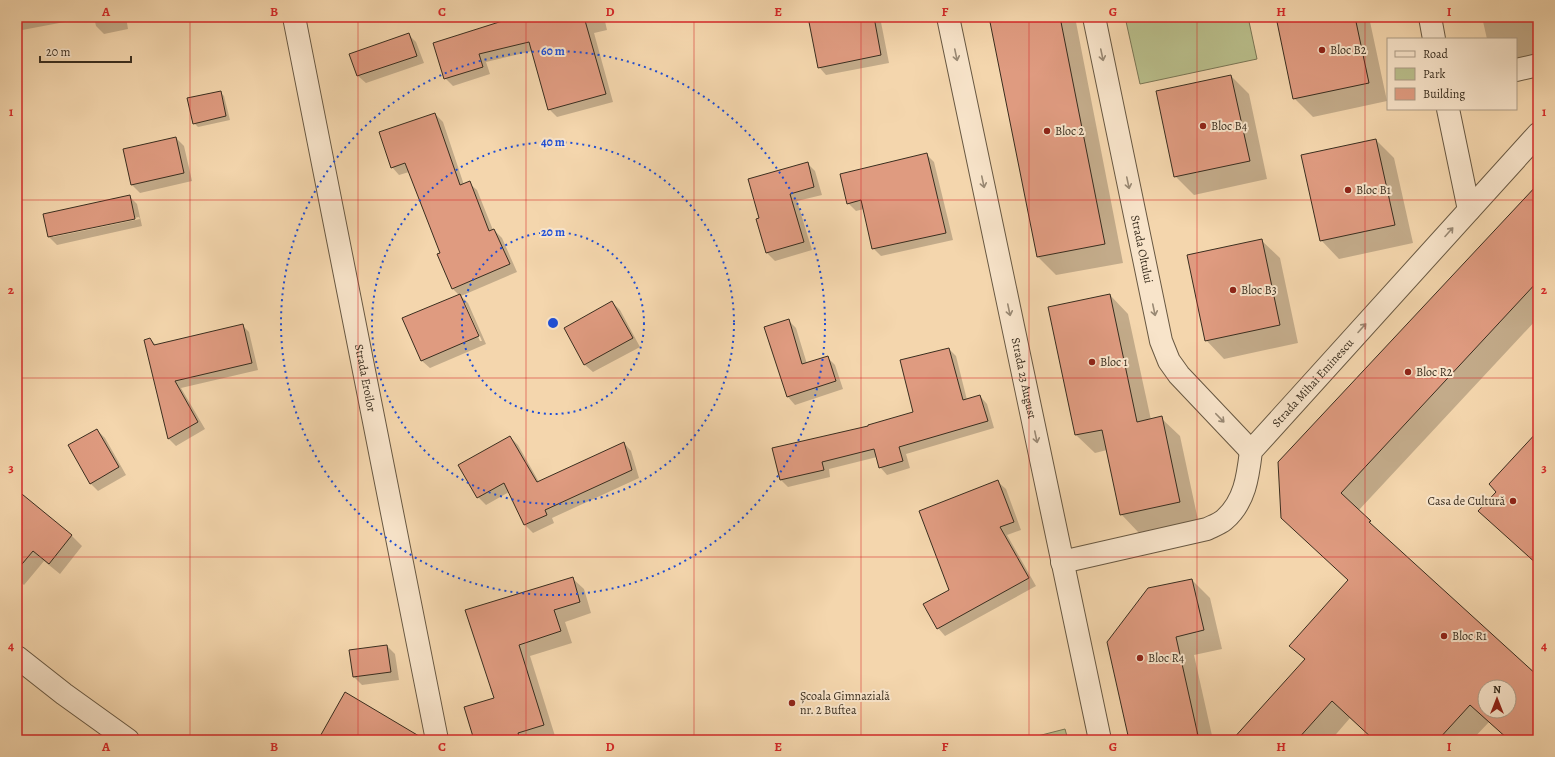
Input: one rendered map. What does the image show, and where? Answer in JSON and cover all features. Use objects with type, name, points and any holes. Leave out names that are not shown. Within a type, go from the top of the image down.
[{"type":"street","name":"Strada Eroilor","points":[[294,17],[436,740]]},
{"type":"street","name":"Strada 23 August","points":[[948,17],[1100,740]]},
{"type":"street","name":"Strada Oltului","points":[[1094,17],[1161,342],[1169,361],[1179,375],[1251,451]]},
{"type":"street","points":[[1430,17],[1434,38]]},
{"type":"street","points":[[1517,70],[1538,65]]},
{"type":"street","points":[[1448,110],[1469,210]]},
{"type":"street","name":"Strada Mihai Eminescu","points":[[1251,451],[1538,134]]},
{"type":"street","points":[[1062,562],[1207,529],[1224,520],[1236,506],[1244,490],[1249,472],[1251,451]]},
{"type":"street","points":[[17,657],[64,694],[128,740]]},
{"type":"green space","points":[[1125,17],[1248,17],[1257,59],[1140,84]]},
{"type":"green space","points":[[1065,729],[1068,740],[1022,740]]},
{"type":"building","points":[[515,17],[584,17],[606,94],[548,110],[529,42],[479,54],[483,67],[444,79],[433,43]]},
{"type":"building","points":[[808,17],[874,17],[881,55],[818,68]]},
{"type":"building","name":"Bloc 2","points":[[989,17],[1060,17],[1105,244],[1037,257]]},
{"type":"building","name":"Bloc B2","points":[[1276,17],[1355,17],[1369,83],[1293,99]]},
{"type":"building","points":[[409,33],[417,56],[357,76],[349,54]]},
{"type":"building","name":"Bloc B4","points":[[1231,75],[1250,161],[1174,177],[1156,91]]},
{"type":"building","points":[[221,91],[226,116],[193,124],[187,98]]},
{"type":"building","points":[[435,113],[460,185],[470,181],[489,231],[494,229],[510,264],[452,289],[437,254],[440,253],[405,163],[391,168],[379,132]]},
{"type":"building","points":[[176,137],[184,173],[131,185],[123,149]]},
{"type":"building","name":"Bloc B1","points":[[1376,139],[1395,225],[1320,241],[1301,155]]},
{"type":"building","points":[[927,153],[946,233],[872,249],[861,200],[847,204],[840,174]]},
{"type":"building","points":[[808,162],[814,187],[790,194],[804,242],[766,253],[756,219],[759,218],[748,179]]},
{"type":"building","points":[[1538,184],[1538,281],[1341,493],[1371,521],[1369,522],[1538,676],[1538,740],[1509,740],[1486,719],[1517,719],[1517,679],[1477,679],[1477,711],[1470,705],[1438,740],[1374,740],[1332,701],[1297,740],[1232,740],[1305,659],[1289,646],[1348,580],[1281,518],[1278,462]]},
{"type":"building","points":[[130,195],[135,219],[48,237],[43,214]]},
{"type":"building","name":"Bloc B3","points":[[1262,239],[1280,325],[1205,341],[1187,255]]},
{"type":"building","points":[[460,294],[479,336],[421,361],[402,318]]},
{"type":"building","name":"Bloc 1","points":[[1110,294],[1137,422],[1162,416],[1180,502],[1120,515],[1102,430],[1075,435],[1048,307]]},
{"type":"building","points":[[612,301],[633,338],[584,365],[564,328]]},
{"type":"building","points":[[789,319],[802,364],[828,356],[836,381],[787,397],[764,327]]},
{"type":"building","points":[[243,324],[252,363],[175,381],[198,422],[168,439],[144,340],[150,338],[154,345]]},
{"type":"building","points":[[949,348],[963,400],[980,395],[988,421],[899,447],[903,461],[879,468],[874,449],[822,462],[824,470],[780,480],[772,448],[868,426],[913,412],[900,360]]},
{"type":"building","points":[[97,429],[119,467],[90,484],[68,445]]},
{"type":"building","name":"Casa de Cultură","points":[[1538,431],[1538,565],[1478,511],[1496,492],[1489,484]]},
{"type":"building","points":[[510,436],[537,482],[624,442],[632,470],[545,510],[547,515],[524,525],[504,483],[477,498],[458,465]]},
{"type":"building","points":[[998,480],[1014,522],[1000,527],[1029,578],[937,629],[923,604],[949,590],[919,511]]},
{"type":"building","points":[[17,490],[72,535],[49,564],[33,551],[17,570]]},
{"type":"building","points":[[573,577],[580,602],[554,610],[561,631],[519,645],[544,725],[518,733],[520,740],[474,740],[464,707],[494,698],[465,610]]},
{"type":"building","name":"Bloc R4","points":[[1192,579],[1204,630],[1176,637],[1199,740],[1129,740],[1107,642],[1148,588]]},
{"type":"building","points":[[387,645],[391,672],[353,677],[349,650]]},
{"type":"building","points":[[345,692],[424,739],[424,740],[318,740]]},
{"type":"place","name":"Bloc B2","points":[[1322,50]]},
{"type":"place","name":"Bloc B4","points":[[1203,126]]},
{"type":"place","name":"Bloc 2","points":[[1047,131]]},
{"type":"place","name":"Bloc B1","points":[[1348,190]]},
{"type":"place","name":"Bloc B3","points":[[1233,290]]},
{"type":"place","name":"Bloc 1","points":[[1092,362]]},
{"type":"place","name":"Bloc R2","points":[[1408,372]]},
{"type":"place","name":"Casa de Cultură","points":[[1513,501]]},
{"type":"place","name":"Bloc R1","points":[[1444,636]]},
{"type":"place","name":"Bloc R4","points":[[1140,658]]},
{"type":"place","name":"Școala Gimnazială nr. 2 Buftea","points":[[792,703]]}]
